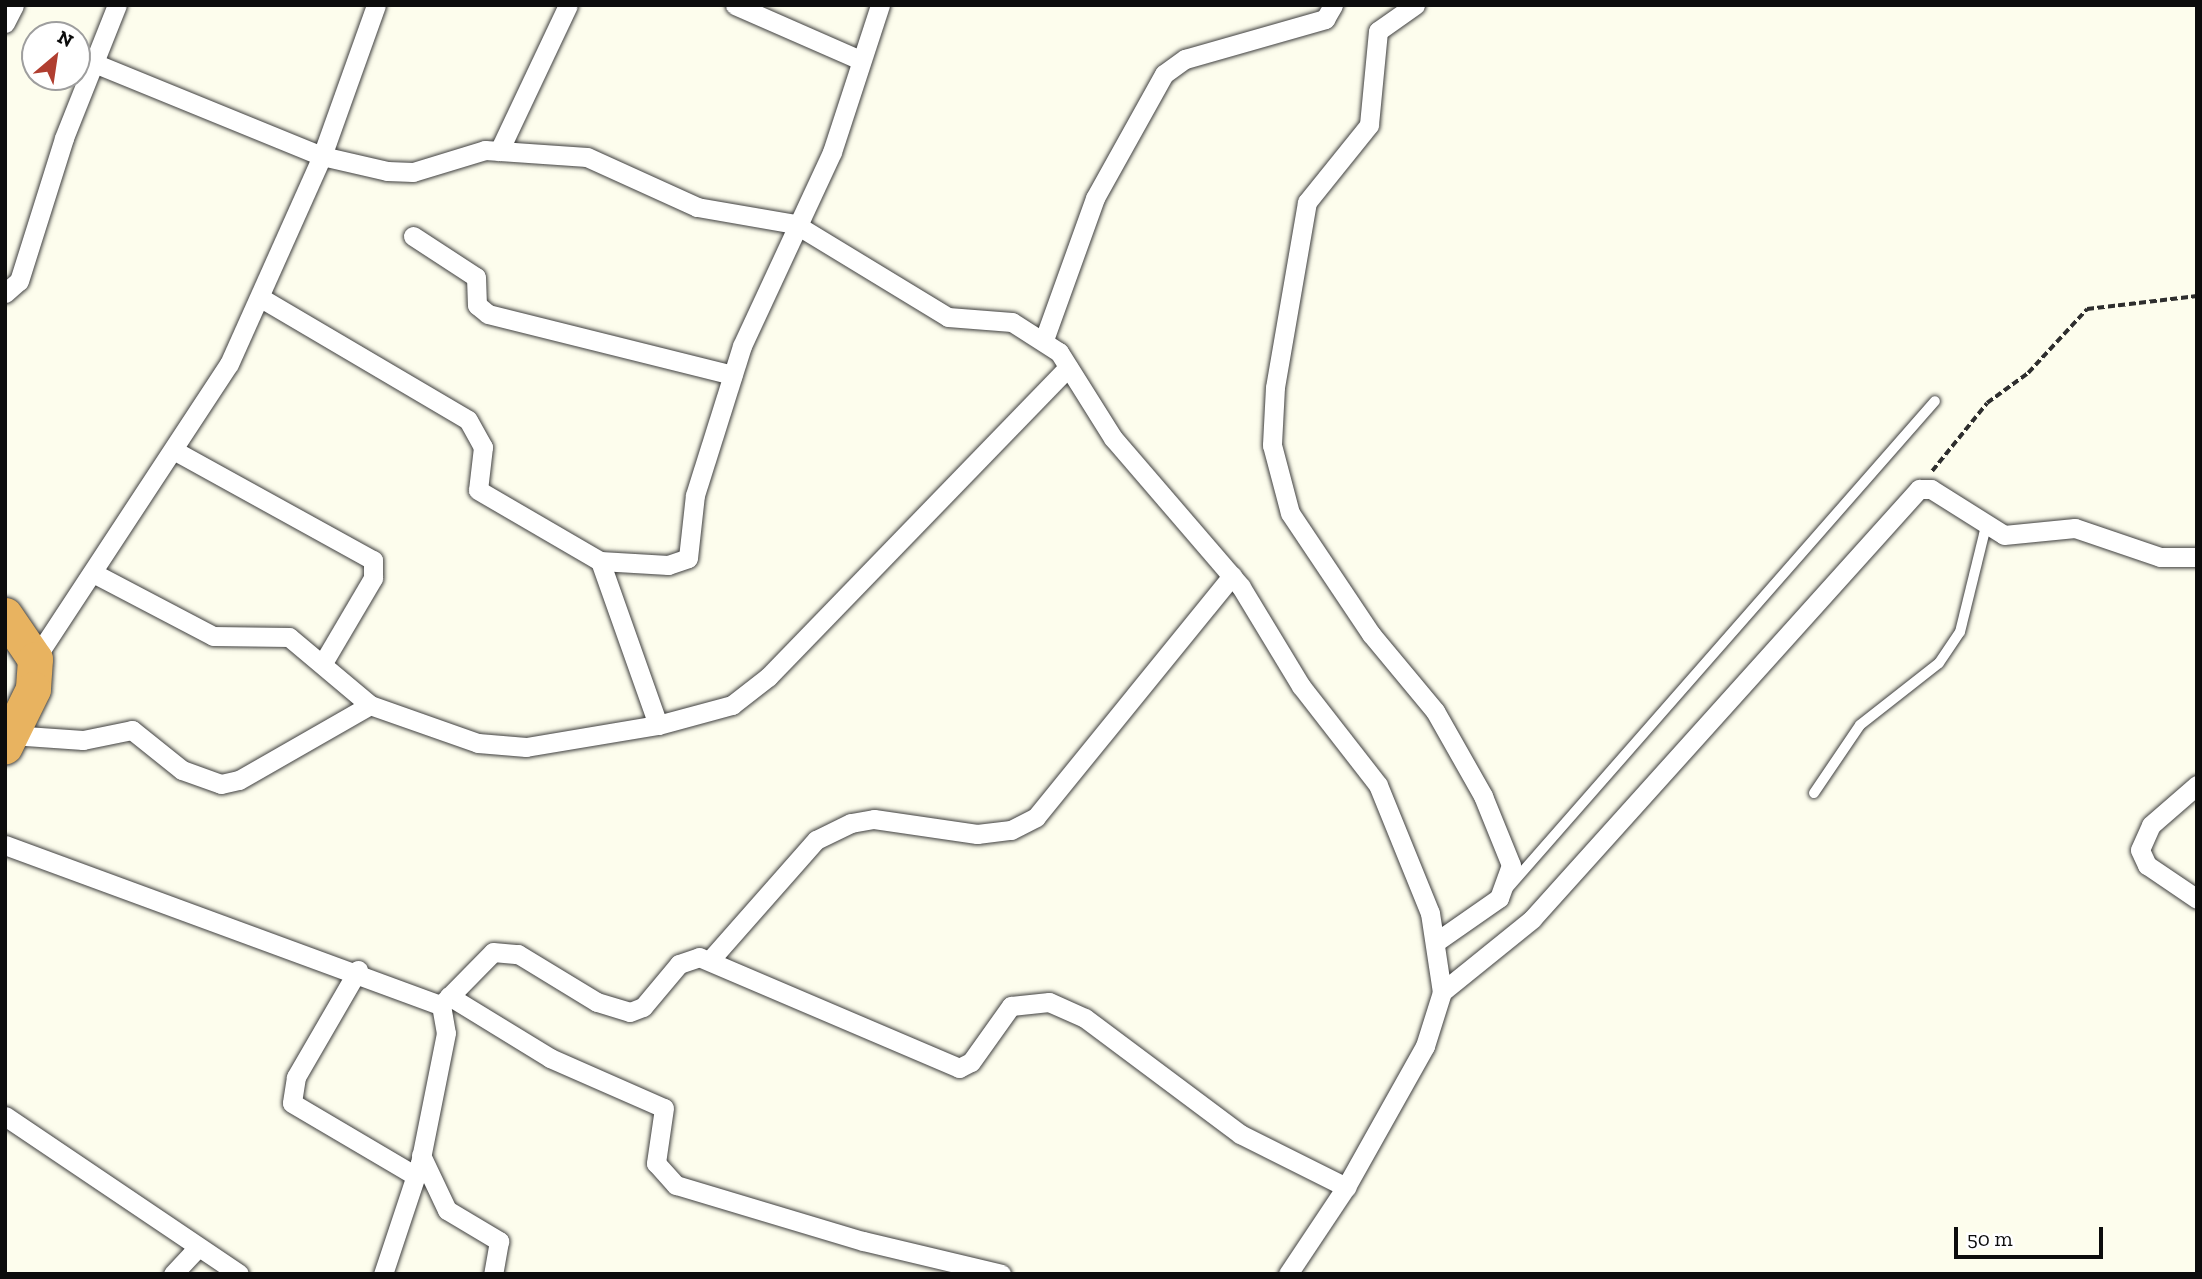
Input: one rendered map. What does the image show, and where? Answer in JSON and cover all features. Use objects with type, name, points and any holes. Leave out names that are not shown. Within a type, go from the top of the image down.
[{"type":"highway","points":[[5,615],[36,659],[33,689],[8,741]]},
{"type":"street","points":[[5,293],[19,281],[94,63],[117,5]]},
{"type":"street","points":[[36,659],[97,575],[177,452],[261,298],[322,156],[376,5]]},
{"type":"street","points":[[499,151],[568,5]]},
{"type":"street","points":[[735,5],[860,60]]},
{"type":"street","points":[[261,298],[468,420],[483,447],[478,490],[600,561],[668,565],[688,558],[695,495],[733,375],[794,224],[832,152],[880,5]]},
{"type":"street","points":[[1045,338],[1095,198],[1164,74],[1195,55],[1325,19],[1333,5]]},
{"type":"street","points":[[1415,5],[1378,31],[1369,125],[1307,202],[1276,387],[1272,445],[1290,513],[1371,634],[1435,711],[1483,796],[1511,865],[1499,898],[1436,942]]},
{"type":"street","points":[[94,63],[322,156],[413,172],[454,156],[499,151],[587,157],[696,207],[794,224],[947,317],[1012,322],[1045,338],[1068,367],[1112,438],[1232,576],[1317,708],[1378,785],[1430,913],[1442,992],[1407,1086],[1346,1187],[1287,1274]]},
{"type":"street","points":[[413,236],[476,277],[477,305],[488,314],[733,375]]},
{"type":"street","points":[[97,575],[213,636],[275,633],[323,663],[370,705],[498,747],[658,724],[717,712],[753,690],[1068,367]]},
{"type":"street","points":[[177,452],[373,560],[373,578],[323,663]]},
{"type":"street","points":[[1442,992],[1532,919],[1919,489],[1931,489],[1986,526],[2020,537],[2074,528],[2160,557],[2197,557]]},
{"type":"street","points":[[600,561],[658,724]]},
{"type":"street","points":[[711,959],[816,840],[851,823],[874,819],[977,834],[1012,831],[1035,817],[1232,576]]},
{"type":"street","points":[[8,741],[83,740],[132,730],[182,770],[221,784],[240,780],[370,705]]},
{"type":"street","points":[[2197,785],[2151,825],[2140,850],[2147,865],[2197,900]]},
{"type":"street","points":[[5,845],[445,1001],[550,1058],[664,1108],[656,1163],[676,1185],[863,1241],[1002,1274]]},
{"type":"street","points":[[383,1274],[421,1155],[446,1033],[445,1001],[483,959],[507,951],[597,1002],[630,1012],[643,1007],[679,964],[711,959],[941,1066],[959,1068],[971,1062],[1011,1006],[1049,1002],[1085,1018],[1240,1134],[1346,1187]]},
{"type":"street","points":[[358,970],[296,1077],[292,1103],[416,1176]]},
{"type":"street","points":[[5,1116],[239,1274]]},
{"type":"street","points":[[421,1155],[447,1210],[499,1241],[493,1274]]},
{"type":"street","points":[[173,1274],[198,1247]]},
{"type":"lane","points":[[1499,898],[1935,401]]},
{"type":"lane","points":[[1814,793],[1860,725],[1939,663],[1960,632],[1986,526]]},
{"type":"path","points":[[1919,489],[1987,402],[2028,373],[2087,309],[2197,296]]}]
